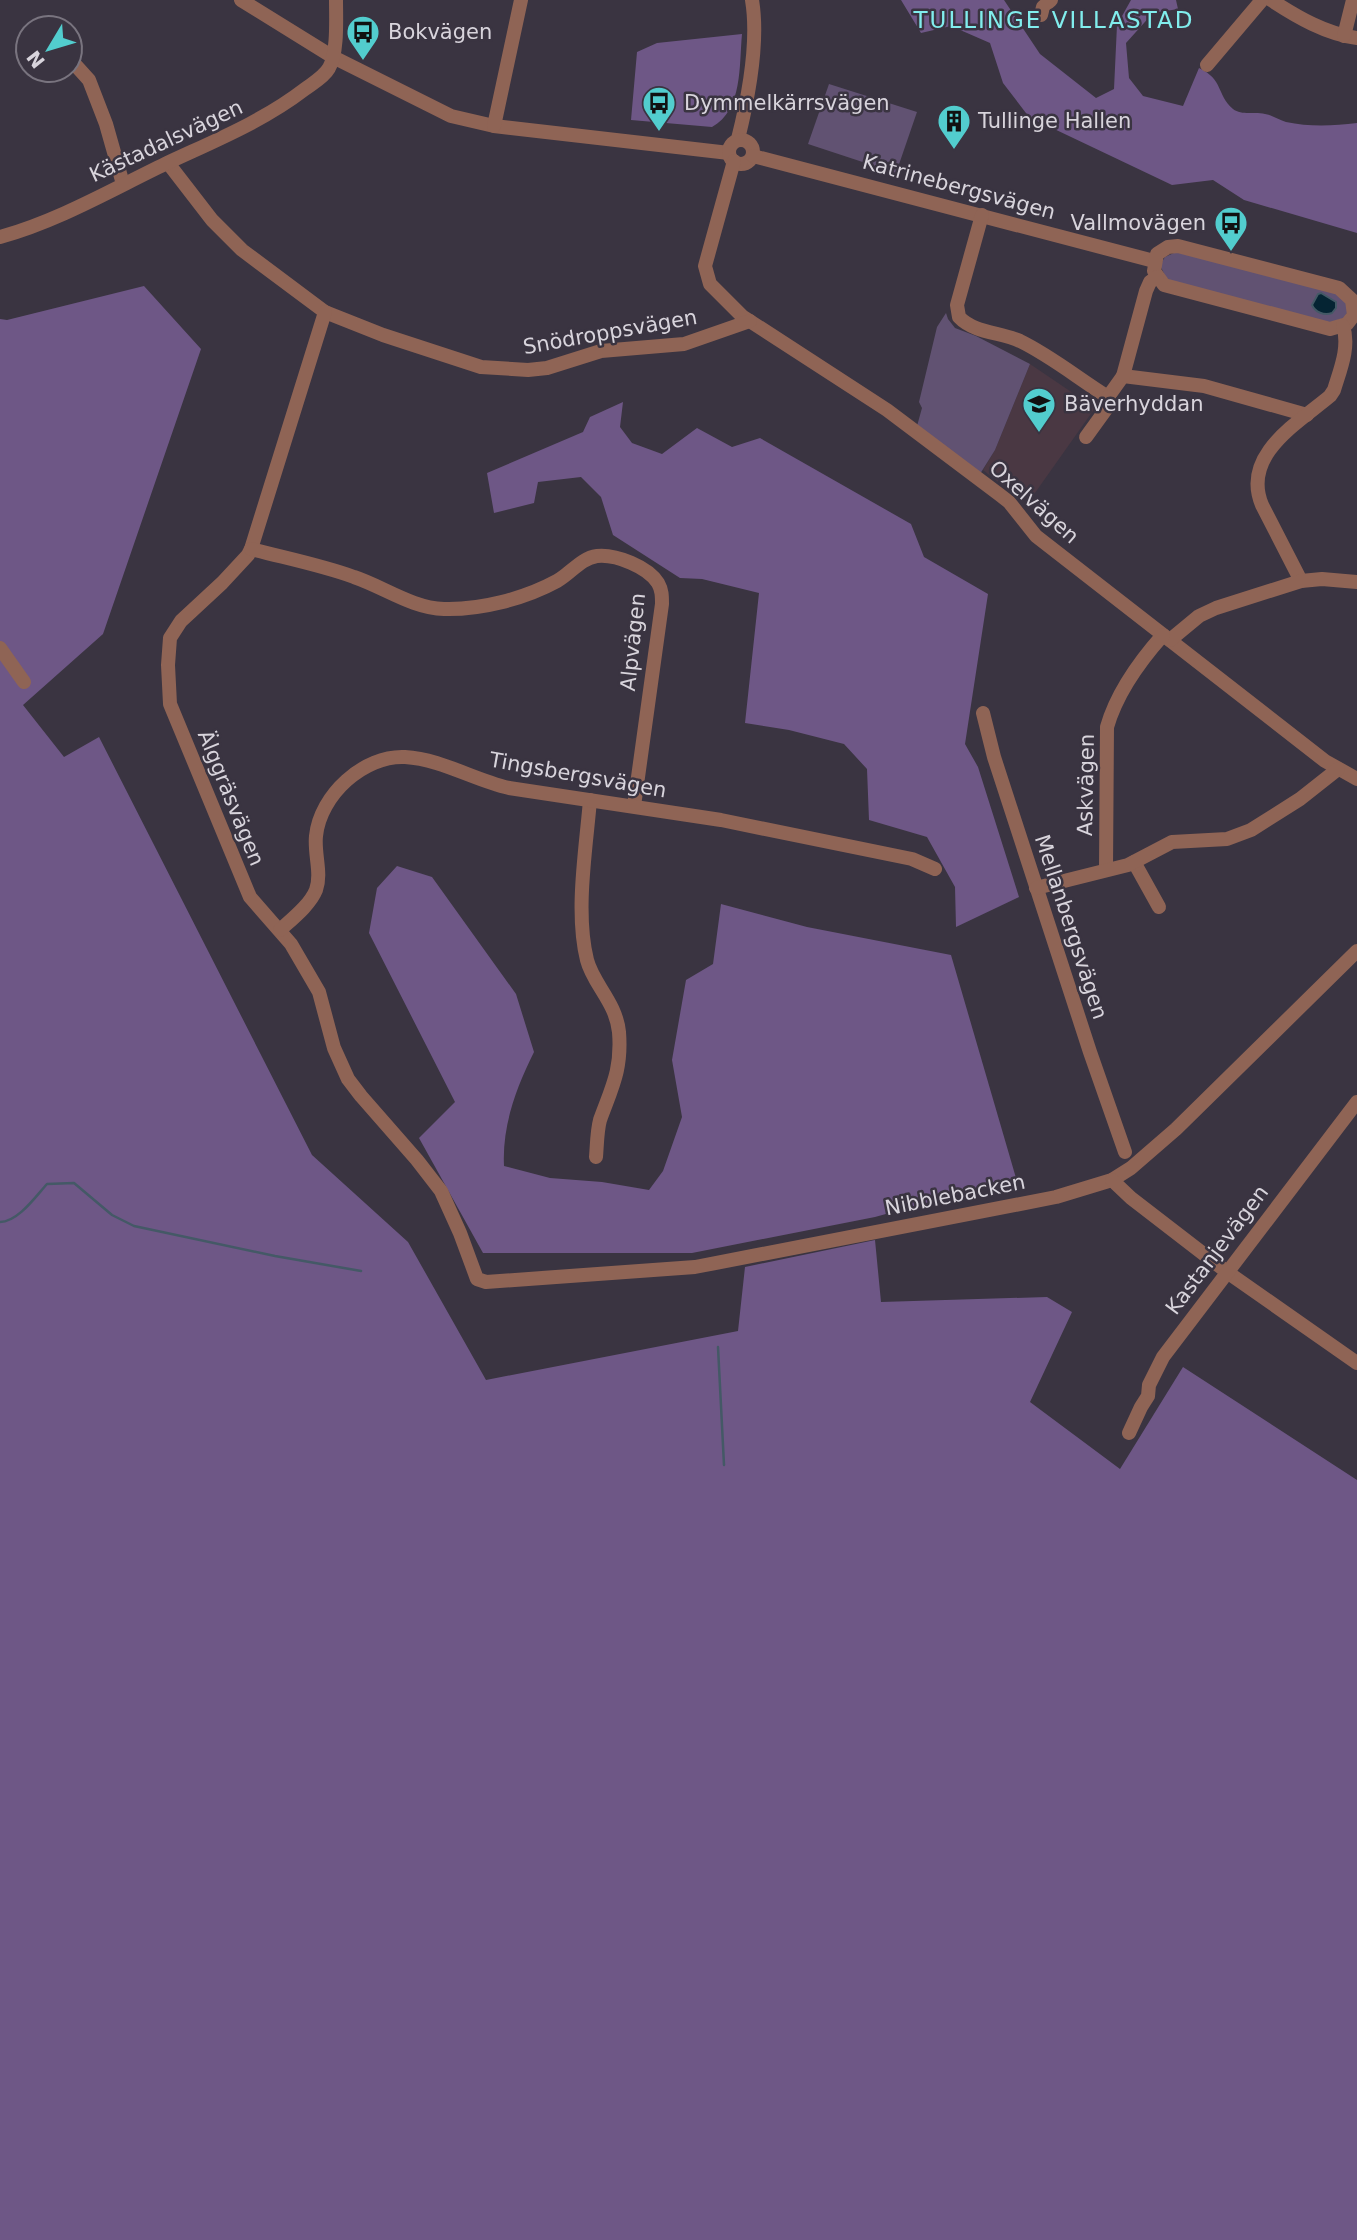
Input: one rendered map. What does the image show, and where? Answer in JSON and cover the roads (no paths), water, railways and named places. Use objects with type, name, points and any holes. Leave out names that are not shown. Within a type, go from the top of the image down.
[{"type":"street","points":[[241,0],[333,57],[451,117],[494,126],[731,157],[742,164],[753,156],[750,143],[738,139]]},
{"type":"street","points":[[333,57],[336,0]]},
{"type":"street","points":[[494,126],[521,0]]},
{"type":"street","points":[[746,318],[710,284],[705,266],[731,157],[731,145],[738,139],[750,77],[754,27],[752,0]]},
{"type":"street","points":[[1041,15],[1043,8],[1051,0]]},
{"type":"street","points":[[1207,65],[1262,0]]},
{"type":"street","points":[[1271,0],[1311,23],[1350,37],[1353,0]]},
{"type":"street","name":"Kästadalsvägen","points":[[0,237],[60,215],[243,129],[279,109],[324,75],[333,57]]},
{"type":"street","points":[[84,74],[89,80],[106,124],[123,184]]},
{"type":"street","name":"Katrinebergsvägen","points":[[753,156],[1154,261]]},
{"type":"street","name":"Snödroppsvägen","points":[[168,163],[212,220],[242,250],[325,312],[481,367],[513,371],[547,368],[601,351],[684,344],[746,318]]},
{"type":"street","points":[[982,215],[957,305],[960,317],[976,328],[1022,342],[1108,397]]},
{"type":"street","points":[[1178,246],[1334,287],[1344,290],[1350,297],[1356,316],[1343,326],[1330,329],[1211,298],[1164,285],[1157,277],[1154,261],[1160,250],[1178,246]]},
{"type":"street","points":[[1086,438],[1107,408],[1108,397],[1123,376],[1146,291],[1150,282],[1157,277]]},
{"type":"street","name":"Älggräsvägen","points":[[325,312],[251,549],[222,583],[181,621],[170,638],[169,694],[181,733],[250,897],[280,930],[319,992],[334,1048],[348,1079],[440,1191],[465,1244],[473,1274]]},
{"type":"street","name":"Oxelvägen","points":[[746,318],[887,410],[1010,502],[1036,536],[1338,769],[1357,779]]},
{"type":"street","points":[[1301,581],[1257,494],[1257,481],[1269,450],[1284,433],[1334,390],[1346,345],[1343,326]]},
{"type":"street","points":[[1123,376],[1205,386],[1307,415]]},
{"type":"street","name":"Alpvägen","points":[[251,549],[352,576],[413,603],[441,609],[470,608],[525,594],[559,580],[593,557],[608,557],[650,574],[660,586],[662,604],[634,806]]},
{"type":"street","name":"Askvägen","points":[[1106,869],[1107,727],[1111,710],[1126,682],[1166,638],[1216,608],[1301,581],[1322,579],[1357,582]]},
{"type":"street","points":[[0,648],[24,682]]},
{"type":"street","name":"Mellanbergsvägen","points":[[983,713],[993,757],[1125,1152]]},
{"type":"street","name":"Tingsbergsvägen","points":[[280,930],[305,906],[316,889],[316,833],[325,807],[345,782],[374,763],[396,758],[418,759],[509,788],[721,820],[912,859],[935,869]]},
{"type":"street","points":[[1036,888],[1134,862],[1172,842],[1227,839],[1251,830],[1300,799],[1338,769]]},
{"type":"street","points":[[590,800],[584,876],[585,951],[589,966],[612,1007],[619,1030],[619,1058],[614,1085],[599,1123],[596,1157]]},
{"type":"street","points":[[1134,862],[1159,906]]},
{"type":"street","name":"Nibblebacken","points":[[473,1274],[477,1279],[486,1282],[695,1267],[1056,1197],[1112,1180],[1131,1168],[1176,1129],[1357,951]]},
{"type":"street","name":"Kastanjevägen","points":[[1129,1433],[1148,1396],[1149,1385],[1159,1364],[1357,1102]]},
{"type":"street","points":[[1112,1180],[1131,1198],[1227,1272],[1357,1363]]},
{"type":"water","points":[[1321,293],[1336,302],[1332,313],[1320,313],[1312,305]]},
{"type":"waterway","points":[[0,1222],[20,1213],[47,1184],[74,1183],[112,1215],[134,1226],[361,1271]]},
{"type":"waterway","points":[[718,1347],[724,1465]]},
{"type":"place","name":"Bokvägen","points":[[363,62]]},
{"type":"place","name":"Dymmelkärrsvägen","points":[[659,133]]},
{"type":"place","name":"Tullinge Hallen","points":[[954,151]]},
{"type":"place","name":"Vallmovägen","points":[[1231,253]]},
{"type":"place","name":"Bäverhyddan","points":[[1039,434]]},
{"type":"district","name":"TULLINGE VILLASTAD","points":[[1054,20]]}]
